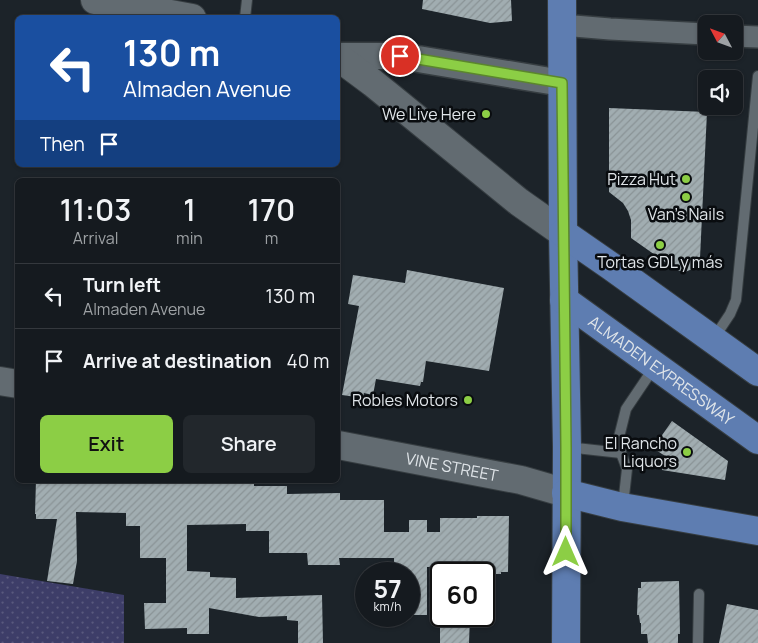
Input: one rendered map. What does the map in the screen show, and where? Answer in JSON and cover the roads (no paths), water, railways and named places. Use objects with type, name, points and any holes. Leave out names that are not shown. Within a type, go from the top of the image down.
[{"type":"main road","points":[[95,0],[176,15]]},
{"type":"main road","points":[[562,12],[566,643]]},
{"type":"main road","points":[[340,59],[519,202],[758,372]]},
{"type":"main road","name":"ALMADEN EXPRESSWAY","points":[[564,300],[758,440]]},
{"type":"main road","points":[[0,381],[15,384]]},
{"type":"main road","name":"VINE STREET","points":[[340,445],[521,480],[566,493]]},
{"type":"main road","points":[[566,493],[622,507],[758,531]]},
{"type":"street","points":[[562,12],[610,29],[698,34]]},
{"type":"street","points":[[743,36],[758,37]]},
{"type":"street","points":[[340,57],[400,56],[562,83]]},
{"type":"lane","points":[[245,15],[247,0]]},
{"type":"lane","points":[[713,340],[730,314],[736,300],[758,76]]},
{"type":"lane","points":[[622,507],[627,469],[618,437],[626,409],[656,365]]},
{"type":"lane","points":[[566,447],[621,453]]},
{"type":"lane","points":[[698,643],[699,594]]},
{"type":"place","name":"We Live Here","points":[[486,114]]},
{"type":"place","name":"Pizza Hut","points":[[686,179]]},
{"type":"place","name":"Van's Nails","points":[[686,197]]},
{"type":"place","name":"Tortas GDL y más","points":[[660,245]]},
{"type":"place","name":"Robles Motors","points":[[468,400]]},
{"type":"place","name":"El Rancho Liquors","points":[[687,452]]}]
